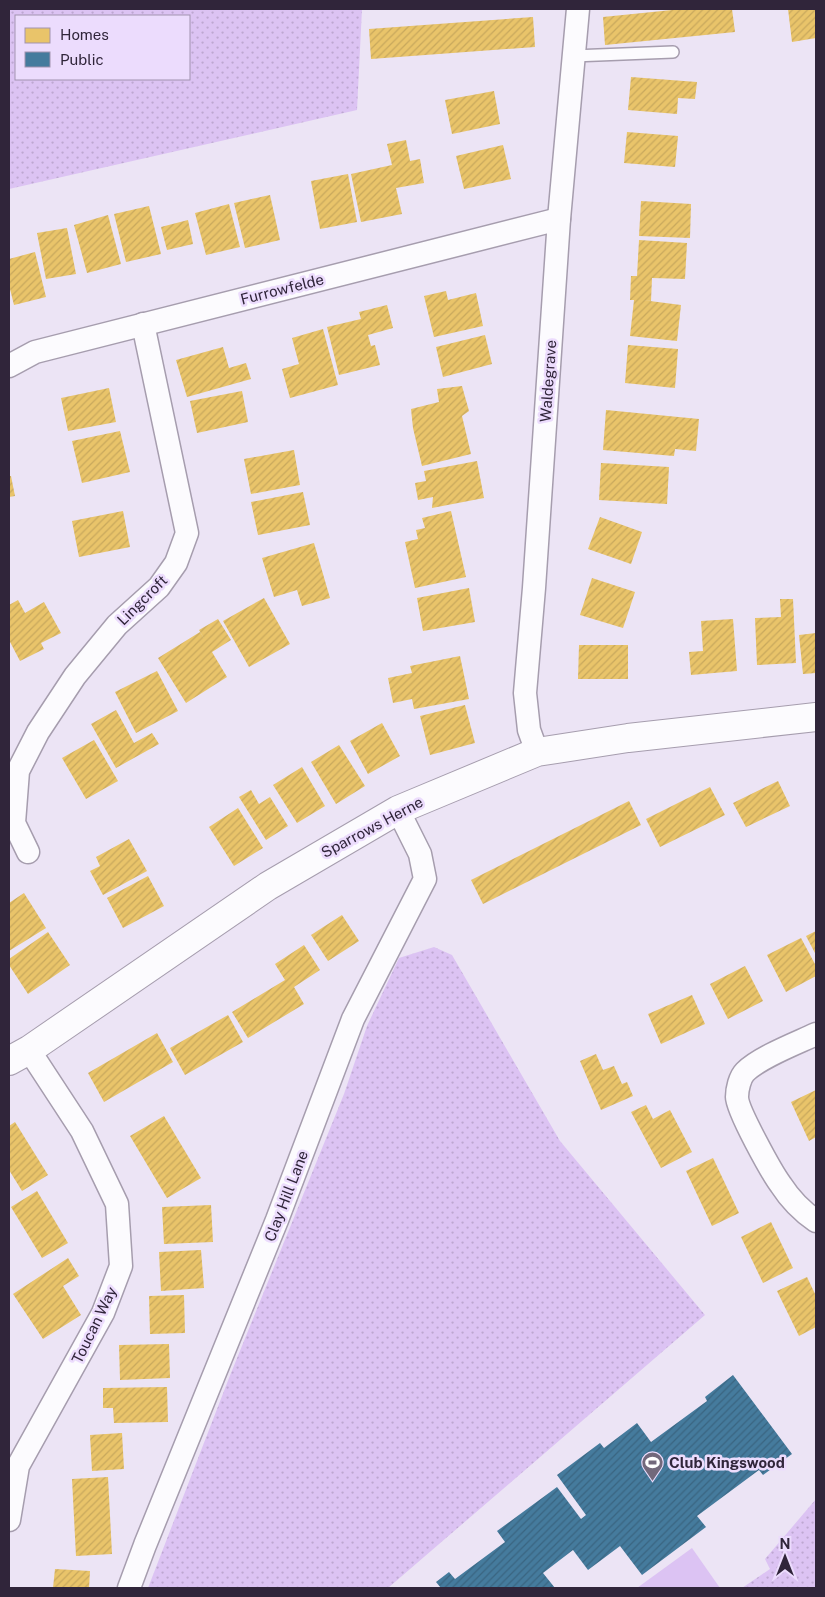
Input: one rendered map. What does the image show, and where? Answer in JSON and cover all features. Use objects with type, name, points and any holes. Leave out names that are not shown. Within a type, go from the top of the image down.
[{"type":"street","name":"Waldegrave","points":[[537,752],[529,730],[525,693],[559,219],[578,9]]},
{"type":"street","name":"Furrowfelde","points":[[9,366],[34,352],[559,219]]},
{"type":"street","name":"Lingcroft","points":[[18,840],[14,823],[18,771],[38,732],[75,676],[117,625],[159,587],[176,563],[187,533],[143,324]]},
{"type":"street","name":"Sparrows Herne","points":[[19,1056],[268,886],[398,810],[537,752],[628,738],[816,717]]},
{"type":"street","name":"Clay Hill Lane","points":[[129,1588],[277,1220],[353,1019],[425,879],[420,854],[398,810]]},
{"type":"street","points":[[816,1034],[758,1062],[744,1072],[738,1085],[737,1098],[758,1144],[781,1185],[791,1198],[816,1221]]},
{"type":"street","name":"Toucan Way","points":[[9,1520],[14,1465],[103,1313],[121,1266],[117,1204],[82,1131],[19,1056]]},
{"type":"lane","points":[[573,56],[673,52]]},
{"type":"shaded area","points":[[9,9],[362,9],[357,110],[9,189]]},
{"type":"shaded area","points":[[434,947],[452,955],[560,1141],[705,1315],[388,1588],[148,1588],[229,1378],[344,1094],[367,1026],[399,958]]},
{"type":"shaded area","points":[[816,1499],[816,1588],[742,1588],[770,1569],[765,1559]]},
{"type":"shaded area","points":[[692,1548],[720,1588],[637,1588]]},
{"type":"building: Homes","points":[[682,9],[732,9],[735,32],[605,45],[603,17]]},
{"type":"building: Homes","points":[[788,9],[816,9],[816,38],[792,42]]},
{"type":"building: Homes","points":[[533,17],[535,47],[371,59],[369,29]]},
{"type":"building: Homes","points":[[631,77],[697,82],[695,99],[678,98],[677,114],[628,110]]},
{"type":"building: Homes","points":[[494,91],[500,124],[452,134],[445,100]]},
{"type":"building: Homes","points":[[627,132],[678,136],[675,167],[624,163]]},
{"type":"building: Homes","points":[[406,140],[410,161],[420,159],[424,183],[396,188],[402,214],[361,222],[351,174],[392,165],[387,144]]},
{"type":"building: Homes","points":[[503,145],[511,179],[464,189],[456,156]]},
{"type":"building: Homes","points":[[348,174],[357,222],[320,229],[311,181]]},
{"type":"building: Homes","points":[[270,195],[280,240],[245,248],[234,203]]},
{"type":"building: Homes","points":[[641,201],[691,204],[690,238],[639,236]]},
{"type":"building: Homes","points":[[229,204],[240,247],[206,255],[195,213]]},
{"type":"building: Homes","points":[[149,206],[161,254],[126,262],[114,214]]},
{"type":"building: Homes","points":[[108,215],[121,264],[87,273],[74,225]]},
{"type":"building: Homes","points":[[188,220],[193,244],[167,250],[161,227]]},
{"type":"building: Homes","points":[[67,228],[76,274],[46,279],[37,233]]},
{"type":"building: Homes","points":[[639,240],[687,243],[685,279],[652,278],[651,301],[642,300],[681,305],[677,341],[630,336],[634,300],[630,300],[631,276],[637,276]]},
{"type":"building: Homes","points":[[35,252],[46,297],[14,305],[9,285],[9,259]]},
{"type":"building: Homes","points":[[446,291],[448,300],[476,293],[483,326],[434,337],[424,296]]},
{"type":"building: Homes","points":[[387,305],[393,328],[368,335],[371,346],[375,345],[380,365],[339,375],[327,327],[361,319],[359,312]]},
{"type":"building: Homes","points":[[323,329],[338,385],[290,398],[282,369],[299,364],[292,338]]},
{"type":"building: Homes","points":[[485,335],[492,364],[443,377],[436,347]]},
{"type":"building: Homes","points":[[628,345],[678,349],[675,388],[625,383]]},
{"type":"building: Homes","points":[[223,347],[229,368],[246,363],[251,379],[187,397],[176,360]]},
{"type":"building: Homes","points":[[462,386],[469,411],[462,416],[471,454],[422,466],[413,428],[411,409],[439,402],[437,389]]},
{"type":"building: Homes","points":[[109,388],[116,422],[68,431],[61,398]]},
{"type":"building: Homes","points":[[242,391],[248,422],[197,433],[190,401]]},
{"type":"building: Homes","points":[[606,410],[699,419],[696,451],[675,449],[674,456],[603,450]]},
{"type":"building: Homes","points":[[120,431],[130,472],[82,483],[72,441]]},
{"type":"building: Homes","points":[[294,450],[300,485],[251,494],[244,459]]},
{"type":"building: Homes","points":[[477,461],[484,498],[432,508],[433,497],[418,500],[415,483],[426,481],[424,471]]},
{"type":"building: Homes","points":[[601,463],[669,467],[667,504],[599,500]]},
{"type":"building: Homes","points":[[9,476],[11,476],[15,496],[9,497]]},
{"type":"building: Homes","points":[[303,492],[310,525],[258,535],[251,502]]},
{"type":"building: Homes","points":[[123,511],[130,547],[79,557],[72,521]]},
{"type":"building: Homes","points":[[451,511],[466,577],[415,588],[405,542],[418,539],[416,530],[425,528],[422,518]]},
{"type":"building: Homes","points":[[600,517],[642,532],[631,564],[588,549]]},
{"type":"building: Homes","points":[[314,543],[330,598],[302,606],[297,590],[274,597],[262,558]]},
{"type":"building: Homes","points":[[592,578],[635,592],[623,628],[580,615]]},
{"type":"building: Homes","points":[[469,588],[475,622],[423,631],[417,598]]},
{"type":"building: Homes","points":[[264,598],[290,644],[249,667],[223,621]]},
{"type":"building: Homes","points":[[780,599],[793,599],[796,663],[757,665],[755,618],[781,617]]},
{"type":"building: Homes","points":[[18,600],[25,613],[44,602],[61,633],[41,643],[44,649],[20,661],[9,640],[9,605]]},
{"type":"building: Homes","points":[[218,619],[231,640],[212,652],[227,677],[186,703],[158,658],[200,632],[205,640],[199,630]]},
{"type":"building: Homes","points":[[733,619],[737,671],[691,675],[689,652],[703,651],[701,621]]},
{"type":"building: Homes","points":[[816,633],[816,673],[803,674],[799,635]]},
{"type":"building: Homes","points":[[579,645],[628,645],[628,679],[578,679]]},
{"type":"building: Homes","points":[[460,656],[469,699],[414,709],[412,699],[393,703],[388,678],[412,673],[410,666]]},
{"type":"building: Homes","points":[[157,671],[178,711],[136,733],[115,692]]},
{"type":"building: Homes","points":[[465,705],[475,743],[430,755],[420,716]]},
{"type":"building: Homes","points":[[116,710],[134,743],[152,733],[159,744],[116,768],[91,724]]},
{"type":"building: Homes","points":[[382,723],[400,756],[368,774],[350,741]]},
{"type":"building: Homes","points":[[94,740],[118,781],[86,799],[62,758]]},
{"type":"building: Homes","points":[[339,745],[365,786],[336,804],[311,762]]},
{"type":"building: Homes","points":[[302,767],[325,806],[297,823],[273,785]]},
{"type":"building: Homes","points":[[778,781],[790,806],[746,827],[733,803]]},
{"type":"building: Homes","points":[[710,787],[725,815],[660,847],[646,819]]},
{"type":"building: Homes","points":[[251,790],[259,804],[270,797],[288,826],[266,840],[239,797]]},
{"type":"building: Homes","points":[[629,801],[641,825],[483,904],[471,880]]},
{"type":"building: Homes","points":[[238,808],[263,848],[234,866],[209,827]]},
{"type":"building: Homes","points":[[129,839],[147,871],[103,895],[90,871],[100,866],[96,857]]},
{"type":"building: Homes","points":[[148,876],[164,906],[123,928],[107,898]]},
{"type":"building: Homes","points":[[24,893],[46,928],[9,951],[9,903]]},
{"type":"building: Homes","points":[[342,915],[359,941],[328,961],[311,935]]},
{"type":"building: Homes","points":[[816,931],[816,955],[806,936]]},
{"type":"building: Homes","points":[[48,932],[70,965],[28,994],[9,965],[9,959]]},
{"type":"building: Homes","points":[[801,938],[816,966],[816,976],[786,992],[767,955]]},
{"type":"building: Homes","points":[[304,945],[320,970],[294,987],[304,1004],[248,1038],[232,1012],[285,980],[275,964]]},
{"type":"building: Homes","points":[[745,966],[763,1001],[728,1019],[710,984]]},
{"type":"building: Homes","points":[[692,995],[705,1024],[661,1044],[648,1014]]},
{"type":"building: Homes","points":[[228,1015],[243,1042],[185,1075],[170,1048]]},
{"type":"building: Homes","points":[[157,1033],[173,1062],[104,1102],[88,1073]]},
{"type":"building: Homes","points":[[596,1054],[603,1070],[614,1066],[622,1084],[627,1082],[633,1096],[601,1110],[580,1061]]},
{"type":"building: Homes","points":[[816,1090],[816,1137],[809,1141],[791,1102]]},
{"type":"building: Homes","points":[[646,1105],[653,1119],[670,1110],[692,1152],[661,1168],[631,1112]]},
{"type":"building: Homes","points":[[164,1116],[201,1178],[167,1198],[130,1136]]},
{"type":"building: Homes","points":[[15,1122],[48,1175],[22,1191],[9,1170],[9,1126]]},
{"type":"building: Homes","points":[[713,1158],[739,1213],[712,1226],[686,1171]]},
{"type":"building: Homes","points":[[37,1191],[68,1243],[42,1258],[11,1207]]},
{"type":"building: Homes","points":[[211,1205],[213,1242],[164,1244],[162,1207]]},
{"type":"building: Homes","points":[[771,1222],[793,1268],[763,1283],[741,1237]]},
{"type":"building: Homes","points":[[201,1250],[204,1288],[161,1291],[159,1252]]},
{"type":"building: Homes","points":[[68,1258],[79,1276],[63,1286],[81,1315],[43,1339],[13,1294]]},
{"type":"building: Homes","points":[[807,1277],[816,1296],[816,1327],[799,1336],[777,1291]]},
{"type":"building: Homes","points":[[184,1295],[185,1333],[150,1334],[149,1296]]},
{"type":"building: Homes","points":[[169,1344],[170,1378],[120,1380],[119,1345]]},
{"type":"building: Homes","points":[[167,1387],[168,1422],[114,1423],[113,1408],[103,1408],[103,1388]]},
{"type":"building: Homes","points":[[122,1433],[124,1469],[92,1471],[90,1435]]},
{"type":"building: Homes","points":[[108,1477],[112,1554],[76,1556],[72,1479]]},
{"type":"building: Homes","points":[[55,1569],[90,1571],[89,1588],[53,1588]]},
{"type":"building: Public","name":"Club Kingswood","points":[[733,1375],[792,1454],[763,1475],[759,1470],[697,1516],[706,1527],[642,1575],[620,1546],[588,1570],[573,1550],[543,1573],[555,1588],[441,1588],[436,1582],[449,1572],[455,1579],[505,1542],[497,1531],[557,1487],[581,1519],[586,1515],[557,1475],[600,1443],[604,1448],[637,1423],[651,1442],[707,1401],[705,1397]]},
{"type":"place","name":"Club Kingswood","points":[[653,1481]]}]
